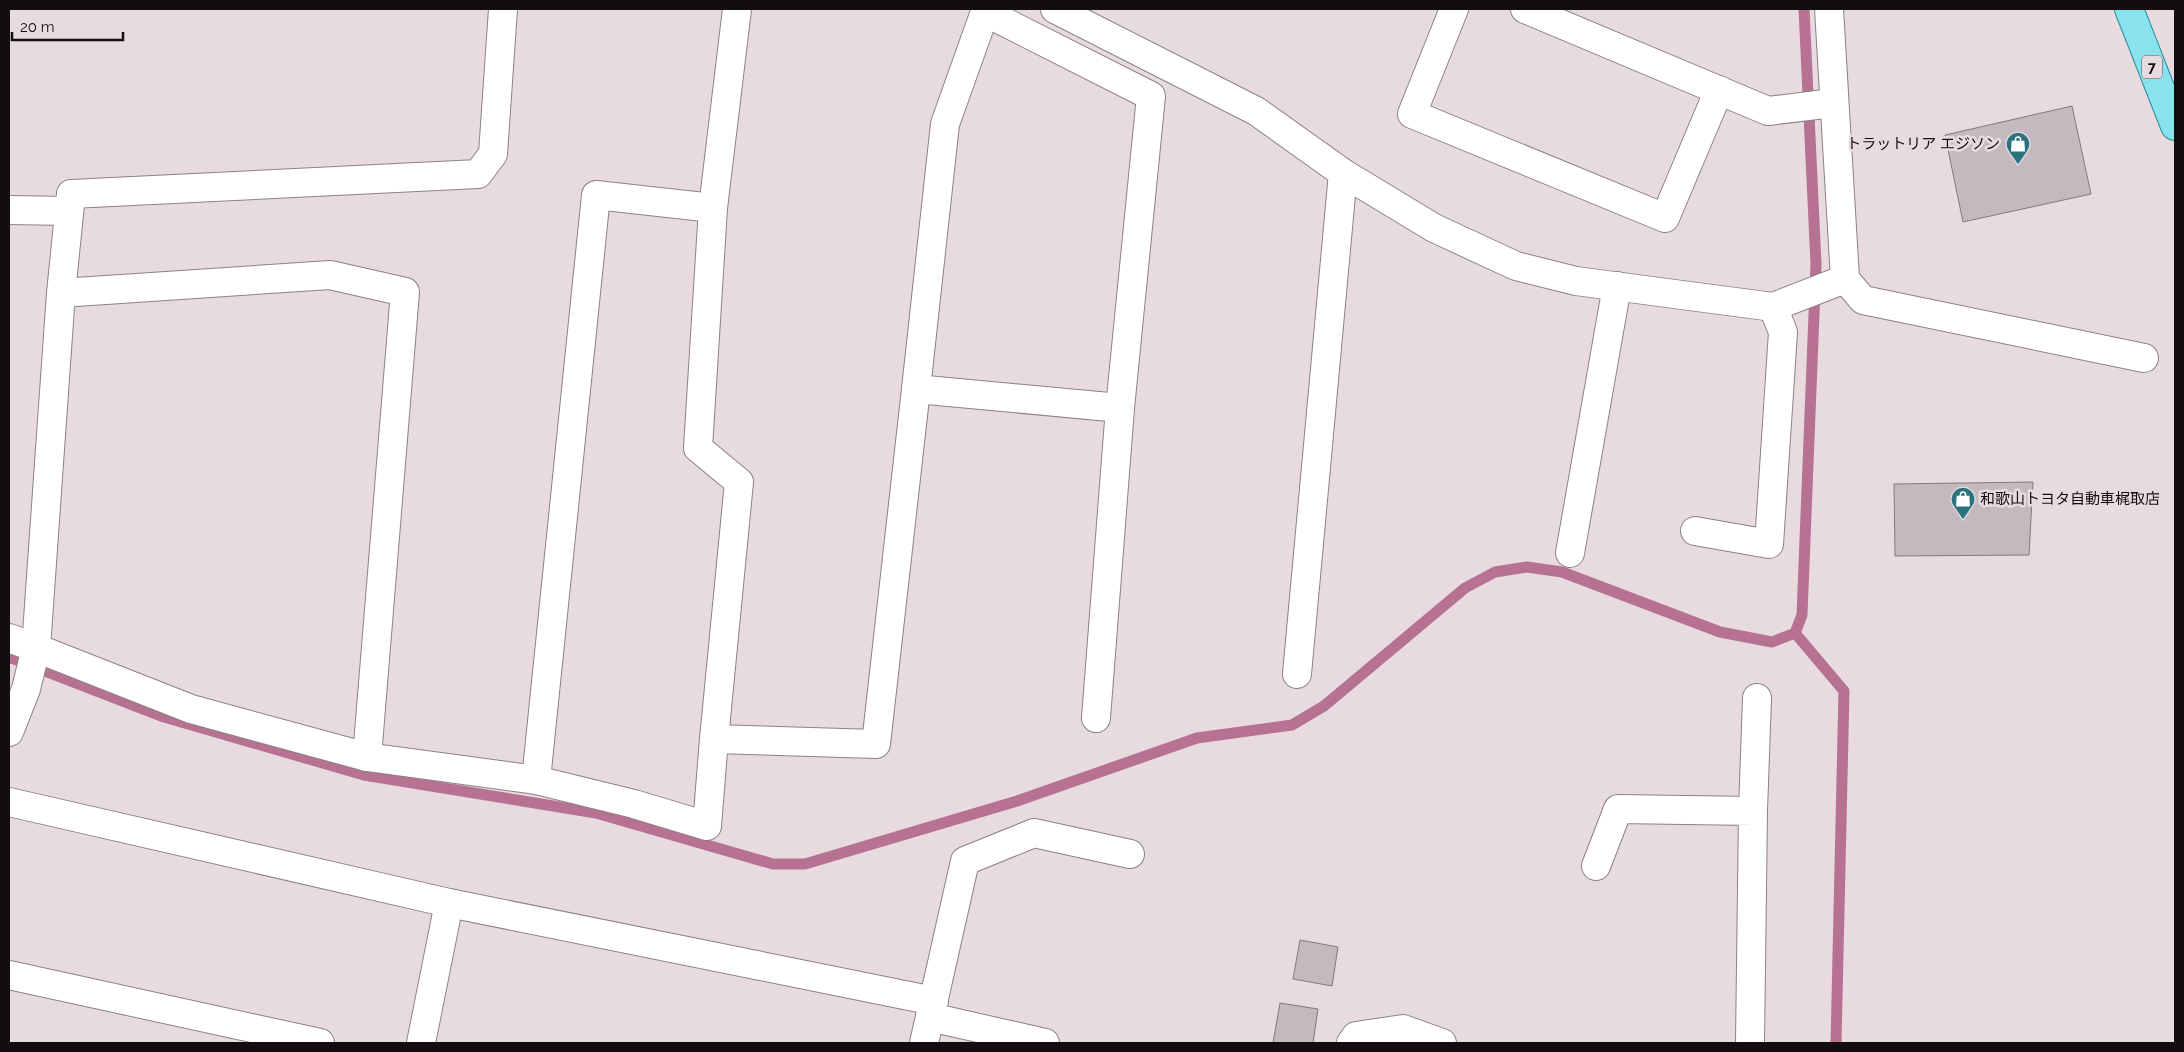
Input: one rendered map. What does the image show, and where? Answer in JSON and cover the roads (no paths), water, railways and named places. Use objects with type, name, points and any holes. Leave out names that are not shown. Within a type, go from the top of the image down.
[{"type":"main road","name":"7","points":[[2129,9],[2175,126]]},
{"type":"street","points":[[9,732],[26,689],[36,648],[61,293],[71,194],[478,174],[493,154],[503,9]]},
{"type":"street","points":[[9,638],[192,709],[366,757],[536,780],[634,804],[707,826],[739,482],[698,448],[713,208],[737,9]]},
{"type":"street","points":[[1056,9],[1256,110],[1344,173],[1434,228],[1516,266],[1576,281],[1784,302],[1838,282]]},
{"type":"street","points":[[1454,9],[1412,114],[1665,218],[1719,90]]},
{"type":"street","points":[[1525,9],[1768,111],[1828,104]]},
{"type":"street","points":[[1829,9],[1828,104],[1838,282]]},
{"type":"street","points":[[714,739],[876,744],[945,124],[985,11],[1151,96],[1120,408],[1096,718]]},
{"type":"street","points":[[1297,674],[1344,173]]},
{"type":"street","points":[[536,780],[596,195],[713,208]]},
{"type":"street","points":[[9,210],[69,212]]},
{"type":"street","points":[[61,293],[330,275],[405,292],[366,757]]},
{"type":"street","points":[[1838,282],[1863,300],[2144,358]]},
{"type":"street","points":[[1570,552],[1617,286]]},
{"type":"street","points":[[1695,531],[1769,544],[1784,302]]},
{"type":"street","points":[[916,388],[1120,408]]},
{"type":"street","points":[[1750,1043],[1757,698]]},
{"type":"street","points":[[9,802],[449,903],[932,1009],[1046,1043]]},
{"type":"street","points":[[1596,866],[1618,809],[1754,810]]},
{"type":"street","points":[[924,1043],[965,861],[1034,833],[1130,854]]},
{"type":"street","points":[[421,1043],[449,903]]},
{"type":"street","points":[[9,975],[320,1043]]},
{"type":"street","points":[[1351,1043],[1356,1036],[1403,1029],[1442,1043]]},
{"type":"waterway","points":[[9,657],[164,717],[364,775],[596,813],[773,864],[805,864],[1017,801],[1197,738],[1292,725],[1324,706],[1465,588],[1495,572],[1527,567],[1562,572],[1720,632],[1772,642],[1795,633],[1802,615],[1816,264],[1804,9]]},
{"type":"waterway","points":[[1795,633],[1844,691],[1836,1043]]},
{"type":"place","name":"トラットリア エジソン","points":[[2018,165]]},
{"type":"place","name":"和歌山トヨタ自動車梶取店","points":[[1963,520]]}]
